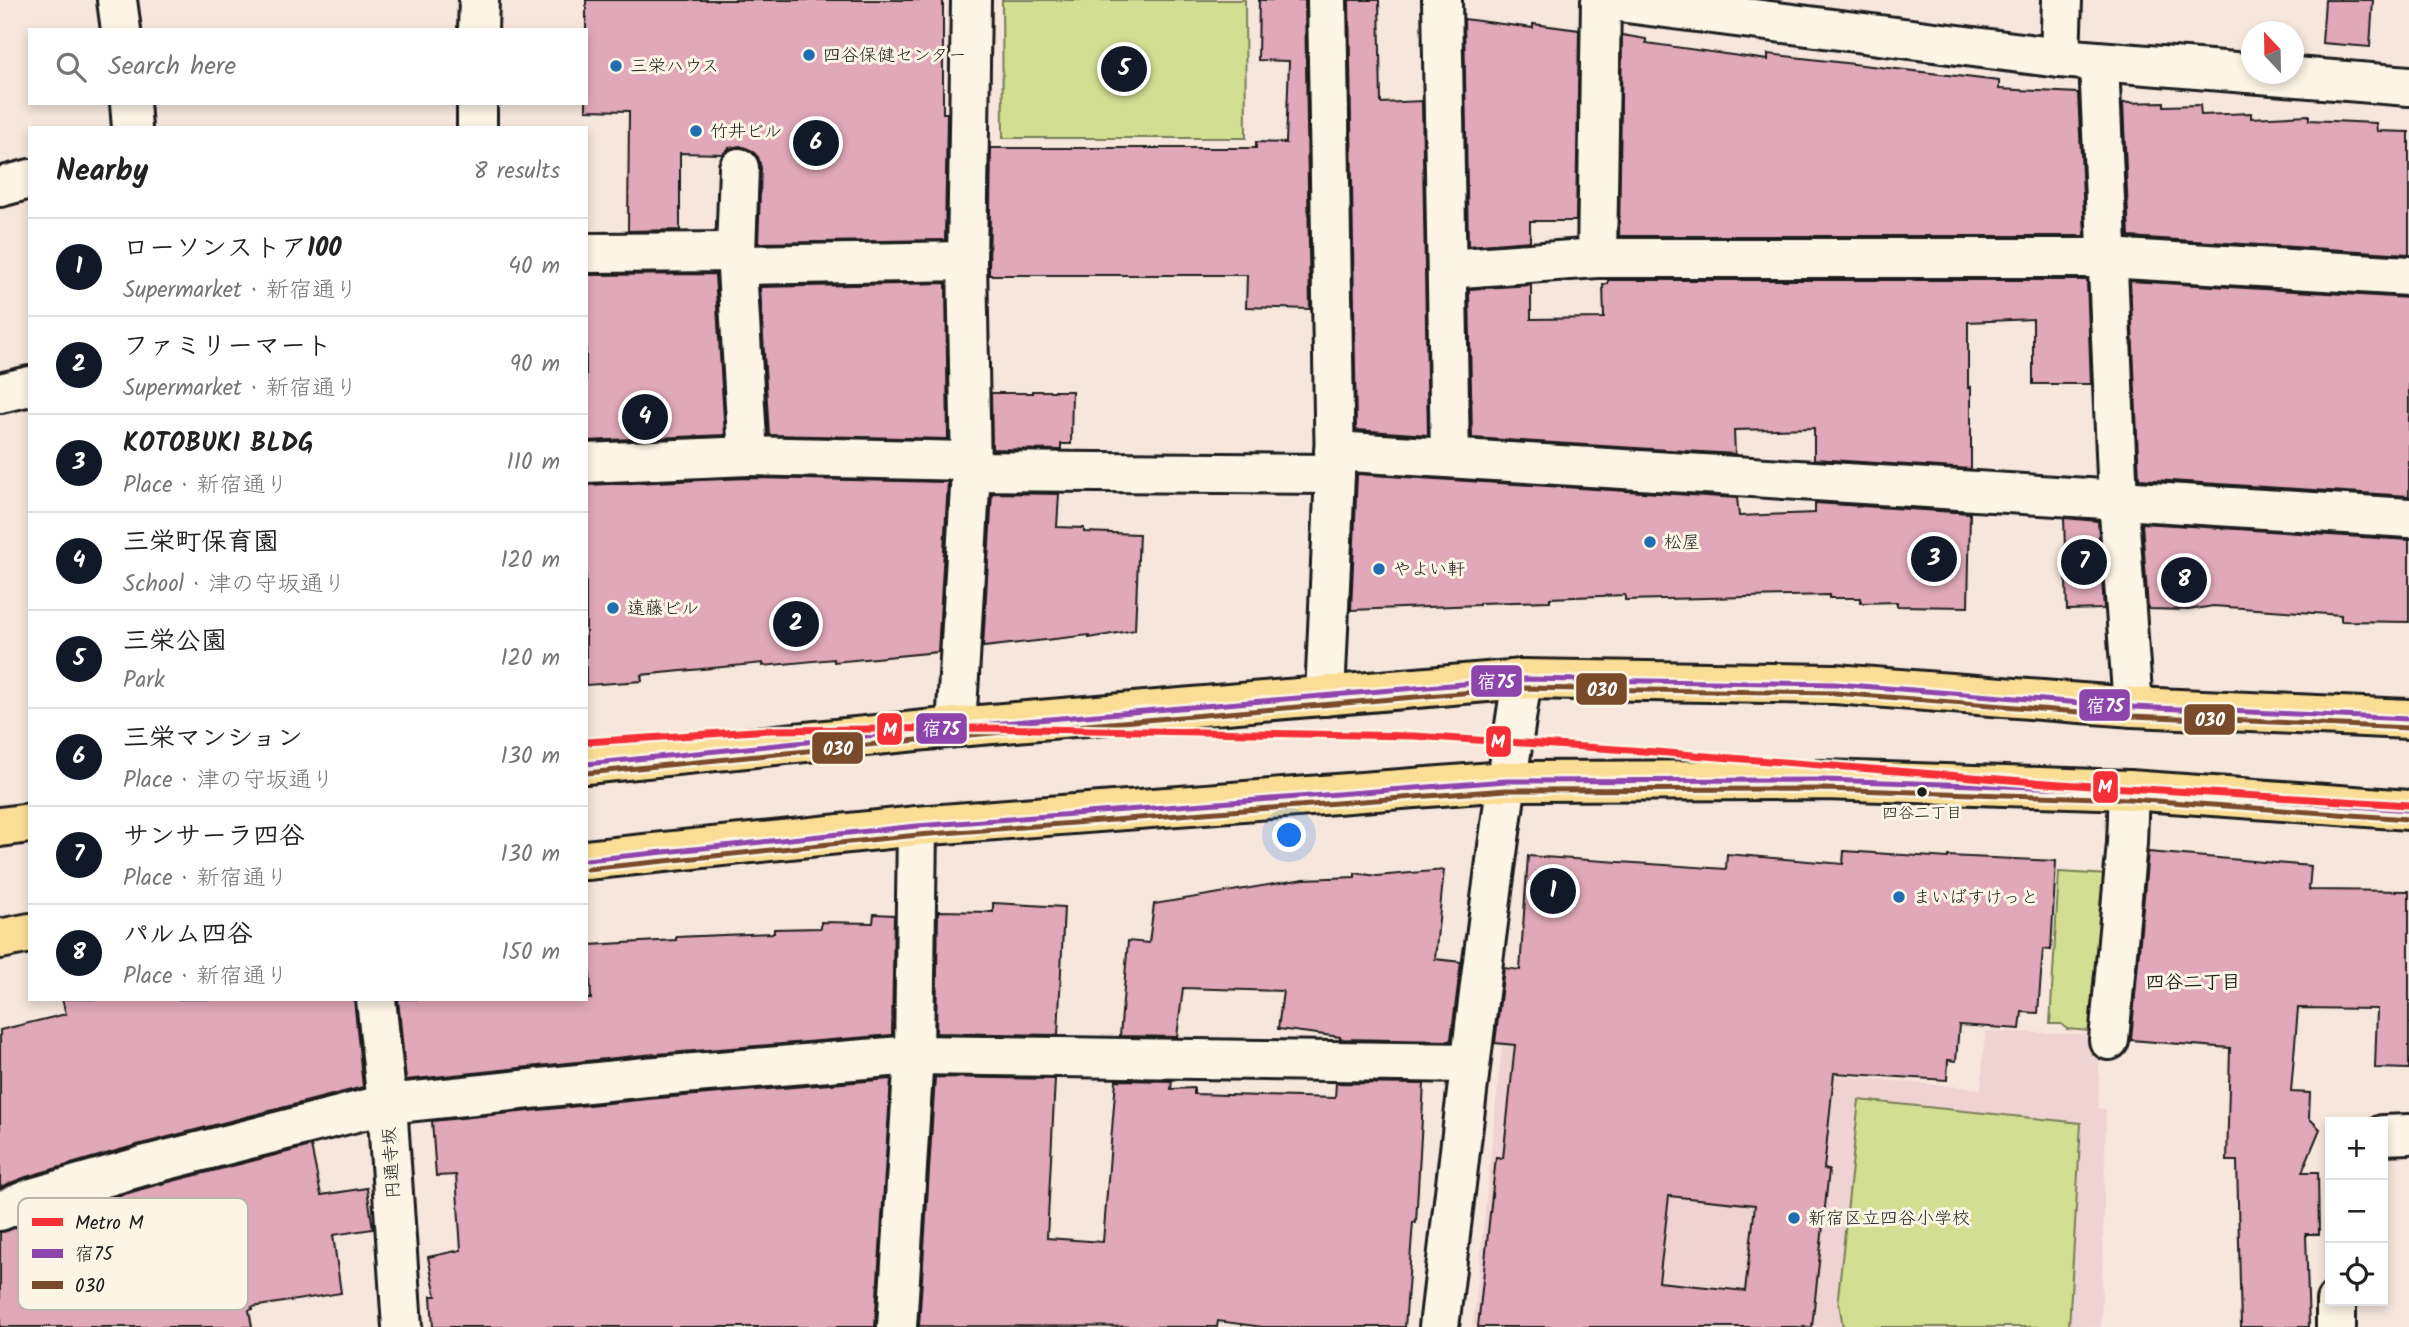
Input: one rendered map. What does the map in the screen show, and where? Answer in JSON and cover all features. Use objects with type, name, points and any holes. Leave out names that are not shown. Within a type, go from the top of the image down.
[{"type":"highway","points":[[588,764],[956,727],[1522,679],[1835,684],[2133,707],[2409,719]]},
{"type":"highway","points":[[588,860],[917,826],[1506,781],[1824,780],[2129,790],[2409,810]]},
{"type":"highway","points":[[0,827],[28,823]]},
{"type":"highway","points":[[0,939],[28,933]]},
{"type":"street","points":[[117,0],[121,28]]},
{"type":"street","points":[[478,28],[479,0]]},
{"type":"street","points":[[956,727],[971,466],[967,261],[971,0]]},
{"type":"street","points":[[1325,696],[1334,462],[1327,0]]},
{"type":"street","points":[[1442,0],[1450,458]]},
{"type":"street","points":[[1597,258],[1602,0],[2060,58],[2409,86]]},
{"type":"street","points":[[2060,58],[2062,0]]},
{"type":"street","points":[[2099,62],[2118,499],[2133,707]]},
{"type":"street","points":[[130,105],[132,126]]},
{"type":"street","points":[[477,105],[477,126]]},
{"type":"street","points":[[739,168],[736,252],[748,456]]},
{"type":"street","points":[[0,187],[28,180]]},
{"type":"street","points":[[736,252],[745,265],[967,261]]},
{"type":"street","points":[[588,253],[736,252]]},
{"type":"street","points":[[1447,269],[1597,258],[2108,258],[2409,275]]},
{"type":"street","points":[[0,393],[28,386]]},
{"type":"street","points":[[588,463],[748,456],[971,466],[1450,458],[2409,518]]},
{"type":"street","points":[[1439,1327],[1506,781],[1522,679]]},
{"type":"street","points":[[2109,1040],[2127,843],[2129,790]]},
{"type":"street","points":[[897,1327],[914,1055],[917,826]]},
{"type":"street","name":"円通寺坂","points":[[376,1001],[387,1104],[402,1327]]},
{"type":"street","points":[[32,1198],[143,1166],[387,1104],[646,1077],[914,1055],[1470,1063]]},
{"type":"street","points":[[2388,1135],[2409,1134]]},
{"type":"street","points":[[0,1211],[18,1204]]},
{"type":"street","points":[[2336,1306],[2336,1327]]},
{"type":"shaded area","name":"新宿区立四谷小学校","points":[[1985,1031],[2100,1035],[2098,1108],[2106,1110],[2101,1327],[1473,1327],[1502,1045],[1981,1089]]},
{"type":"green space","points":[[1002,0],[1245,0],[1246,138],[1003,138]]},
{"type":"green space","points":[[2059,872],[2109,875],[2101,1032],[2067,1029],[2061,1024],[2050,1024]]},
{"type":"green space","points":[[1859,1100],[2081,1123],[2069,1327],[1843,1327],[1838,1297]]},
{"type":"building","points":[[586,0],[943,0],[943,113],[947,113],[945,240],[758,243],[761,168],[758,157],[751,150],[740,146],[729,148],[723,154],[680,153],[680,230],[628,231],[629,111],[586,110]]},
{"type":"building","points":[[1259,0],[1305,0],[1310,309],[1246,307],[1247,275],[989,275],[991,148],[1256,148],[1256,142],[1286,143],[1289,61],[1258,60]]},
{"type":"building","points":[[1349,0],[1379,0],[1381,103],[1422,101],[1428,435],[1356,430]]},
{"type":"building","points":[[2325,0],[2373,0],[2370,47],[2322,43]]},
{"type":"building","points":[[1464,19],[1533,28],[1533,24],[1579,30],[1576,221],[1530,221],[1530,241],[1468,246]]},
{"type":"building","points":[[1622,35],[1646,39],[1646,43],[1768,60],[1768,54],[1999,81],[1999,89],[2078,93],[2085,236],[1619,236]]},
{"type":"building","points":[[2164,102],[2164,106],[2200,105],[2201,115],[2251,113],[2251,118],[2309,115],[2309,120],[2376,123],[2377,131],[2409,132],[2409,254],[2129,237],[2123,103]]},
{"type":"building","points":[[715,274],[725,435],[588,441],[588,275]]},
{"type":"building","points":[[1608,280],[2087,280],[2091,384],[2033,384],[2033,319],[1968,322],[1971,469],[1814,459],[1814,428],[1734,430],[1735,454],[1472,438],[1469,289],[1531,285],[1531,319],[1604,318],[1603,285],[1608,284]]},
{"type":"building","points":[[2130,281],[2409,298],[2409,496],[2139,479]]},
{"type":"building","points":[[946,283],[948,439],[769,435],[760,287]]},
{"type":"building","points":[[1072,391],[1071,444],[1061,444],[1061,450],[992,449],[991,393]]},
{"type":"building","points":[[1357,474],[1737,498],[1739,516],[1815,513],[1815,503],[1970,513],[1968,607],[1897,606],[1897,602],[1861,603],[1861,598],[1829,598],[1829,595],[1625,600],[1625,595],[1351,610]]},
{"type":"building","points":[[748,478],[948,482],[938,652],[834,662],[834,659],[763,666],[763,663],[641,675],[642,681],[588,685],[588,485]]},
{"type":"building","points":[[992,493],[1059,494],[1057,527],[1084,528],[1084,532],[1139,534],[1135,630],[1089,638],[1089,635],[983,647]]},
{"type":"building","points":[[2064,518],[2098,521],[2104,609],[2067,610]]},
{"type":"building","points":[[2142,523],[2409,540],[2409,622],[2341,621],[2341,615],[2213,606],[2189,610],[2148,609]]},
{"type":"building","points":[[1844,851],[2056,861],[2051,950],[2043,949],[2038,1013],[2022,1012],[2020,1029],[1959,1025],[1956,1061],[1948,1060],[1947,1080],[1834,1073],[1824,1169],[1829,1170],[1812,1327],[1478,1327],[1496,1157],[1503,1158],[1515,1045],[1495,1043],[1504,968],[1520,970],[1528,856],[1726,869],[1727,854],[1843,864]],"holes":[[[1669,1196],[1755,1205],[1745,1291],[1659,1282]]]},
{"type":"building","points":[[2148,852],[2311,866],[2309,890],[2409,891],[2409,1069],[2375,1068],[2377,1009],[2298,1008],[2291,1092],[2310,1093],[2309,1118],[2320,1129],[2302,1172],[2318,1172],[2319,1234],[2306,1234],[2309,1327],[2241,1327],[2237,1161],[2227,1161],[2230,1048],[2131,1040]]},
{"type":"building","points":[[1444,870],[1435,959],[1461,962],[1449,1041],[1340,1039],[1278,1029],[1283,991],[1183,988],[1177,1037],[1120,1036],[1128,941],[1149,943],[1154,904],[1304,879],[1355,877],[1355,873],[1377,876]]},
{"type":"building","points":[[993,903],[1064,907],[1058,1035],[936,1033],[938,911],[993,912]]},
{"type":"building","points":[[874,914],[894,915],[892,1035],[644,1055],[406,1080],[398,1001],[588,1001],[591,999],[589,945],[676,940],[676,937],[774,933],[774,929],[821,928],[821,922],[873,923]]},
{"type":"building","points":[[63,1001],[354,1001],[363,1087],[137,1145],[0,1187],[0,1030],[66,1014]]},
{"type":"building","points":[[935,1077],[1055,1079],[1047,1238],[1103,1242],[1116,1080],[1172,1081],[1171,1089],[1194,1088],[1194,1094],[1335,1098],[1336,1083],[1424,1084],[1416,1223],[1413,1222],[1405,1327],[1263,1327],[1218,1321],[1217,1327],[919,1326]]},
{"type":"building","points":[[891,1079],[875,1327],[433,1327],[431,1296],[436,1296],[428,1257],[461,1250],[456,1175],[436,1176],[432,1121],[648,1099]]},
{"type":"building","points":[[311,1146],[321,1195],[367,1188],[373,1229],[333,1235],[341,1293],[252,1307],[253,1309],[249,1310],[252,1327],[0,1327],[0,1232],[18,1226],[18,1310],[248,1310],[248,1198],[111,1198]]},
{"type":"metro line","name":"M","points":[[588,742],[770,730],[980,728],[1414,736],[2060,784],[2409,805]]},
{"type":"transit line","name":"宿75","points":[[588,764],[956,727],[1522,679],[1835,684],[2133,707],[2409,719]]},
{"type":"transit line","name":"030","points":[[588,773],[957,736],[1522,688],[1835,693],[2132,716],[2409,728]]},
{"type":"transit line","name":"宿75","points":[[588,860],[917,826],[1506,781],[1824,780],[2129,790],[2409,810]]},
{"type":"transit line","name":"030","points":[[588,869],[918,835],[1506,790],[1824,789],[2129,799],[2408,819]]},
{"type":"place","name":"四谷保健センター","points":[[809,55]]},
{"type":"place","name":"三栄ハウス","points":[[616,66]]},
{"type":"place","name":"三栄公園","points":[[1124,69]]},
{"type":"place","name":"竹井ビル","points":[[696,131]]},
{"type":"place","name":"三栄マンション","points":[[816,143]]},
{"type":"place","name":"三栄町保育園","points":[[645,417]]},
{"type":"place","name":"松屋","points":[[1650,542]]},
{"type":"place","name":"KOTOBUKI BLDG","points":[[1934,559]]},
{"type":"place","name":"サンサーラ四谷","points":[[2084,562]]},
{"type":"place","name":"やよい軒","points":[[1379,569]]},
{"type":"place","name":"パルム四谷","points":[[2184,580]]},
{"type":"place","name":"遠藤ビル","points":[[613,608]]},
{"type":"place","name":"ファミリーマート","points":[[796,624]]},
{"type":"place","name":"四谷二丁目","points":[[1922,792]]},
{"type":"place","name":"ローソンストア100","points":[[1553,891]]},
{"type":"place","name":"まいばすけっと","points":[[1899,897]]},
{"type":"place","name":"新宿区立四谷小学校","points":[[1794,1218]]},
{"type":"district","name":"四谷二丁目","points":[[2193,981]]}]
